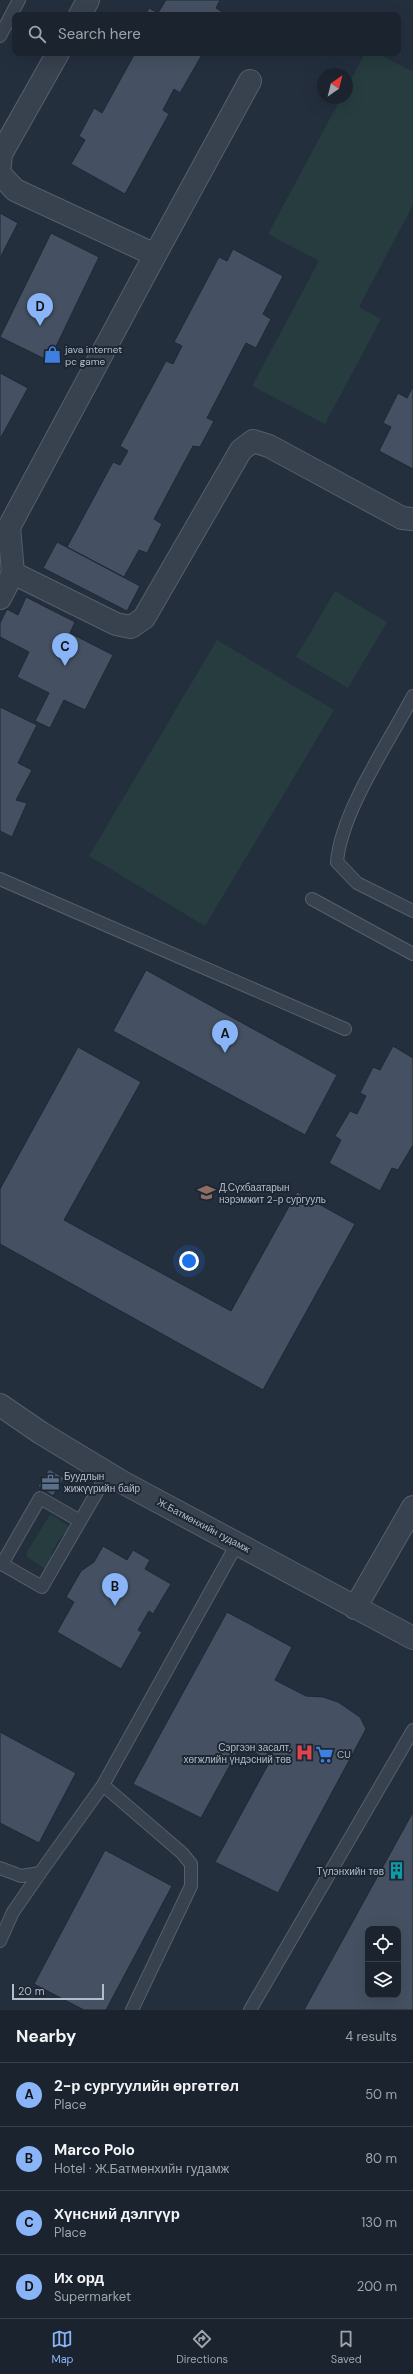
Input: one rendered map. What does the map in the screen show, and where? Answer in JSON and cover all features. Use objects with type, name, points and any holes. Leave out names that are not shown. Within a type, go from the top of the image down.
[{"type":"street","points":[[82,12],[88,0]]},
{"type":"street","points":[[56,56],[0,162],[15,190],[155,255]]},
{"type":"street","points":[[0,598],[13,573],[9,527],[250,81]]},
{"type":"street","points":[[13,573],[116,624],[131,627],[144,618],[241,450],[253,441],[269,446],[402,518],[413,519]]},
{"type":"street","name":"Ж.Батмөнхийн гудамж","points":[[0,1405],[108,1473],[238,1542],[355,1608],[413,1638]]},
{"type":"street","points":[[355,1608],[413,1507]]},
{"type":"lane","points":[[13,12],[20,0]]},
{"type":"lane","points":[[0,36],[12,14]]},
{"type":"lane","points":[[413,696],[355,803],[339,844],[337,862],[357,882],[413,911]]},
{"type":"lane","points":[[0,879],[345,1029]]},
{"type":"lane","points":[[312,899],[413,954]]},
{"type":"lane","points":[[80,1521],[40,1498],[2,1564],[42,1587],[108,1473]]},
{"type":"lane","points":[[0,1941],[12,1912],[103,1785],[238,1542]]},
{"type":"lane","points":[[250,2010],[413,1730]]},
{"type":"lane","points":[[103,1785],[182,1853],[191,1864],[191,1886],[132,2010]]},
{"type":"lane","points":[[0,1868],[21,1876],[40,1873]]},
{"type":"green space","points":[[363,56],[383,56],[413,72],[413,205],[359,307],[381,319],[325,424],[252,386],[319,261],[268,234],[338,104],[353,104],[353,76]]},
{"type":"green space","points":[[335,591],[387,622],[348,688],[296,657]]},
{"type":"green space","points":[[217,640],[334,710],[205,926],[89,856]]},
{"type":"green space","points":[[52,1515],[70,1527],[66,1537],[62,1535],[51,1554],[55,1556],[49,1566],[44,1568],[27,1557],[27,1552],[49,1516]]},
{"type":"building","points":[[166,0],[220,0],[216,8],[222,12],[159,12]]},
{"type":"building","points":[[149,8],[156,12],[147,12]]},
{"type":"building","points":[[133,56],[201,56],[180,93],[174,89],[163,110],[169,114],[125,194],[71,164],[85,140],[79,136],[94,108],[102,113]]},
{"type":"building","points":[[0,213],[18,223],[0,258]]},
{"type":"building","points":[[51,233],[99,257],[49,361],[0,337]]},
{"type":"building","points":[[233,249],[283,276],[263,314],[271,319],[256,348],[246,343],[207,418],[214,421],[200,447],[193,446],[154,519],[162,524],[147,553],[139,550],[124,577],[67,547],[113,462],[120,465],[128,451],[120,446],[166,361],[173,364],[182,346],[174,342],[219,257],[227,261]]},
{"type":"building","points":[[0,373],[28,388],[0,439]]},
{"type":"building","points":[[413,386],[413,469],[379,451],[391,427],[383,423],[398,393],[407,398]]},
{"type":"building","points":[[57,542],[140,586],[127,611],[43,568]]},
{"type":"building","points":[[26,597],[75,622],[70,633],[113,655],[85,710],[64,700],[50,728],[35,721],[49,693],[17,677],[29,652],[0,637],[0,623],[7,609],[18,615]]},
{"type":"building","points":[[0,707],[37,725],[18,763],[32,770],[16,800],[27,803],[12,837],[0,831]]},
{"type":"building","points":[[146,970],[337,1075],[305,1135],[113,1031]]},
{"type":"building","points":[[393,1046],[413,1058],[413,1145],[398,1170],[392,1168],[380,1191],[329,1163],[341,1140],[335,1136],[350,1111],[357,1114],[366,1096],[360,1093],[373,1067],[380,1070]]},
{"type":"building","points":[[78,1047],[141,1082],[64,1220],[231,1311],[297,1192],[355,1224],[263,1390],[0,1244],[0,1189]]},
{"type":"building","name":"Буудлын жижүүрийн байр","points":[[49,1469],[64,1478],[53,1496],[38,1486]]},
{"type":"building","points":[[103,1546],[127,1560],[133,1550],[150,1560],[145,1569],[171,1584],[153,1614],[149,1611],[138,1630],[142,1632],[121,1669],[57,1632],[74,1602],[66,1597],[81,1571],[94,1562]]},
{"type":"building","name":"Сэргээн засалт, хөгжлийн үндэсний төв","points":[[227,1612],[292,1647],[275,1680],[306,1696],[323,1697],[338,1702],[360,1717],[366,1729],[278,1893],[215,1862],[270,1761],[241,1745],[201,1818],[133,1784]]},
{"type":"building","points":[[0,1732],[76,1773],[39,1843],[0,1823]]},
{"type":"building","name":"Түлэнхийн төв","points":[[413,1812],[413,2010],[304,2010]]},
{"type":"building","points":[[105,1850],[172,1886],[106,2010],[84,2010],[34,1984]]},
{"type":"place","name":"Их орд","points":[[40,326]]},
{"type":"place","name":"java internet pc game","points":[[52,355]]},
{"type":"place","name":"Хүнсний дэлгүүр","points":[[65,666]]},
{"type":"place","name":"2-р сургуулийн өргөтгөл","points":[[225,1053]]},
{"type":"place","name":"Д.Сүхбаатарын нэрэмжит 2-р сургууль","points":[[206,1193]]},
{"type":"place","name":"Буудлын жижүүрийн байр","points":[[51,1482]]},
{"type":"place","name":"Marco Polo","points":[[115,1606]]},
{"type":"place","name":"Сэргээн засалт, хөгжлийн үндэсний төв","points":[[304,1753]]},
{"type":"place","name":"CU","points":[[324,1754]]},
{"type":"place","name":"Түлэнхийн төв","points":[[397,1871]]}]
